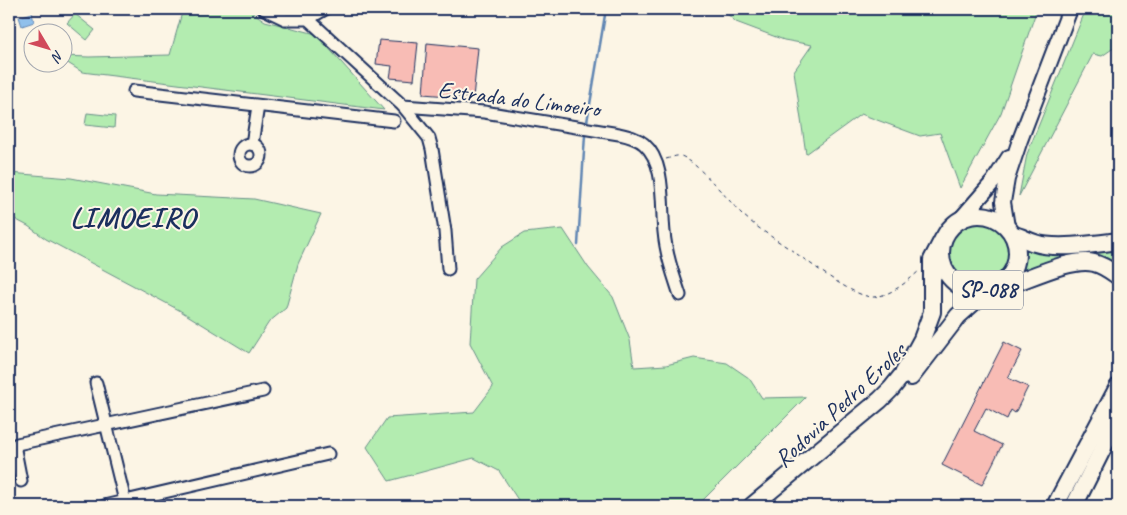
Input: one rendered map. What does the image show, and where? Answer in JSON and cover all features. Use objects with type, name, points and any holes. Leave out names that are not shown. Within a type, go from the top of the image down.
[{"type":"highway","points":[[960,220],[969,216],[985,215],[1000,220],[1010,231],[1035,244],[1073,246],[1118,241]]},
{"type":"highway","name":"Rodovia Pedro Eroles","points":[[752,506],[880,400],[903,374],[922,339],[932,312],[932,260],[950,228],[960,220]]},
{"type":"highway","name":"Rodovia Pedro Eroles","points":[[764,506],[903,386],[958,316],[991,289],[1005,281],[1015,264],[1016,244],[1010,231]]},
{"type":"highway","name":"SP-088","points":[[943,239],[940,250],[941,261],[945,272],[952,280],[961,287],[971,291],[991,289]]},
{"type":"highway","points":[[991,289],[1079,262],[1094,263],[1118,276]]},
{"type":"highway","points":[[1055,506],[1118,387]]},
{"type":"highway","points":[[1074,506],[1118,418]]},
{"type":"main road","name":"Rodovia Pedro Eroles","points":[[1010,231],[1003,202],[1004,190],[1020,140],[1070,9]]},
{"type":"main road","name":"Rodovia Pedro Eroles","points":[[960,220],[993,182],[1020,140]]},
{"type":"street","points":[[264,9],[285,19],[308,19],[325,9]]},
{"type":"street","name":"Estrada do Limoeiro","points":[[308,19],[403,106],[484,112],[619,134],[635,138],[643,143],[651,151],[656,162],[668,260],[680,295]]},
{"type":"street","points":[[134,91],[394,121]]},
{"type":"street","points":[[252,144],[258,106]]},
{"type":"street","points":[[403,106],[429,138],[444,223],[448,269]]},
{"type":"street","points":[[96,384],[126,501]]},
{"type":"street","points":[[21,481],[15,450],[17,444],[262,391]]},
{"type":"street","points":[[104,506],[328,454]]},
{"type":"path","points":[[656,162],[677,156],[685,158],[752,224],[829,278],[860,293],[872,297],[892,291],[932,260]]},
{"type":"shaded area","points":[[423,9],[492,9],[463,14]]},
{"type":"green space","points":[[183,9],[248,9],[265,21],[316,34],[384,110],[82,72],[72,66],[72,56],[170,55]]},
{"type":"green space","points":[[722,9],[1037,9],[1001,113],[960,188],[940,133],[920,136],[861,114],[806,154],[794,71],[812,45],[784,40],[736,22]]},
{"type":"green space","points":[[1086,9],[1118,9],[1118,45],[1102,56],[1093,54],[1019,196],[1027,154]]},
{"type":"green space","points":[[75,14],[95,30],[87,40],[72,27],[72,22],[68,22]]},
{"type":"green space","points":[[87,113],[115,116],[114,128],[85,125]]},
{"type":"green space","points":[[9,173],[71,178],[156,194],[254,199],[321,214],[298,264],[286,308],[269,322],[249,353],[179,310],[46,239],[28,226],[9,216]]},
{"type":"green space","points":[[972,222],[984,222],[1000,231],[1007,241],[1009,253],[1007,265],[1000,275],[984,284],[972,284],[961,279],[952,270],[947,259],[947,247],[952,236],[961,227]]},
{"type":"green space","points":[[563,229],[588,267],[613,297],[630,340],[634,367],[666,365],[694,358],[727,363],[749,378],[762,398],[806,397],[697,506],[522,506],[499,471],[474,458],[389,481],[367,447],[387,418],[474,412],[493,387],[470,343],[474,279],[502,247],[524,233]]},
{"type":"green space","points":[[1023,243],[1118,247],[1118,269],[1105,261],[1017,277],[1023,260]]},
{"type":"water","points":[[32,13],[34,22],[22,22],[22,26],[19,17]]},
{"type":"building","points":[[379,40],[418,43],[414,80],[390,78],[392,66],[376,64]]},
{"type":"building","points":[[427,43],[478,48],[473,98],[423,94]]},
{"type":"building","points":[[1004,342],[1022,351],[1008,378],[1028,387],[1015,413],[1011,410],[1007,419],[986,408],[974,431],[1002,445],[982,485],[942,465]]},
{"type":"waterway","points":[[587,122],[606,9]]},
{"type":"waterway","points":[[578,245],[585,135]]},
{"type":"district","name":"LIMOEIRO","points":[[133,217]]}]
